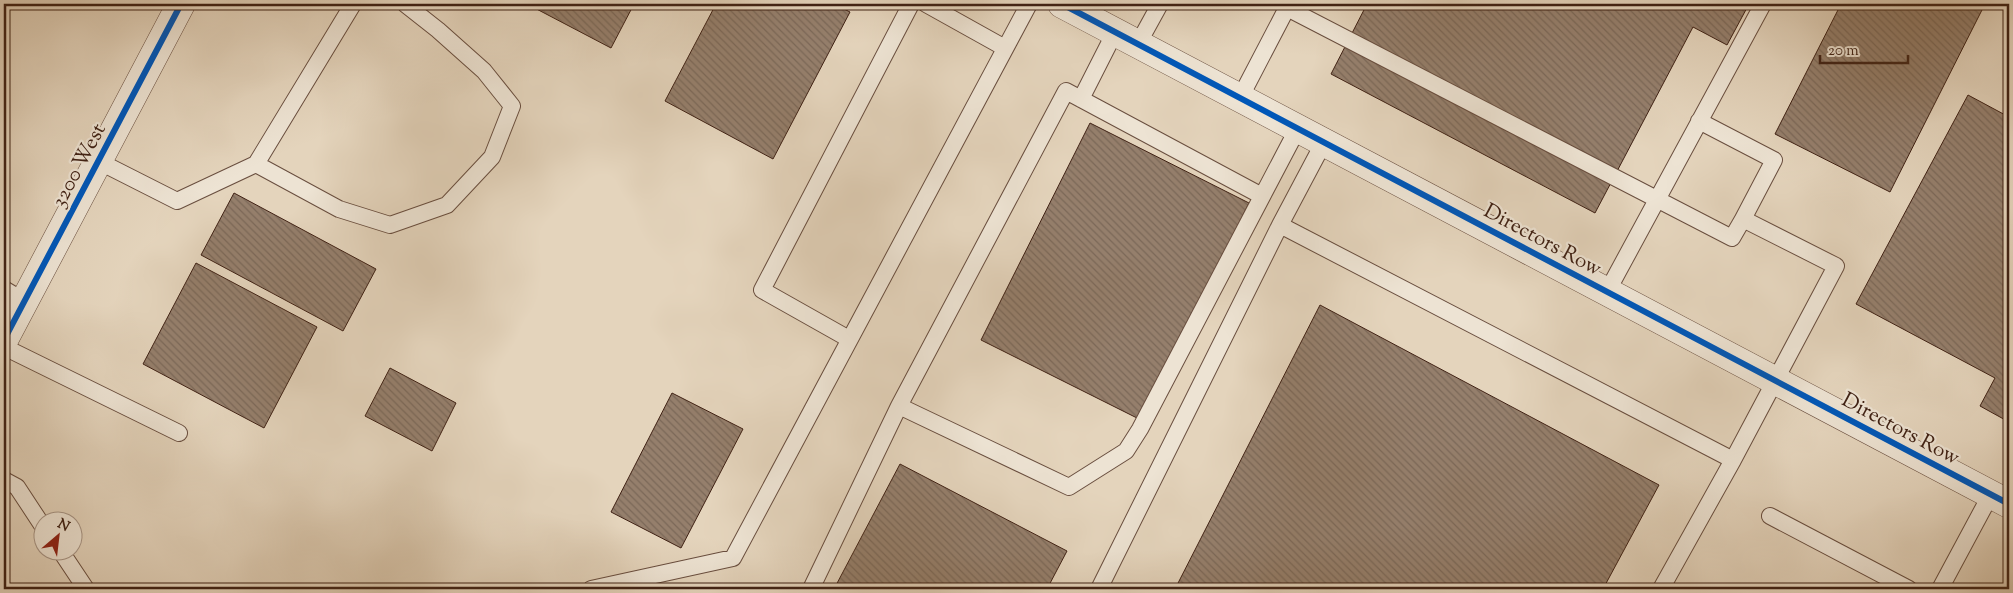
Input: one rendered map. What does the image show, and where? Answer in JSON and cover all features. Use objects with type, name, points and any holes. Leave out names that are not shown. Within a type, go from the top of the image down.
[{"type":"street","name":"3200 West","points":[[4,340],[14,295],[98,161],[181,4]]},
{"type":"street","name":"Directors Row","points":[[1062,4],[2000,499]]},
{"type":"lane","points":[[98,161],[176,201],[256,164],[353,4]]},
{"type":"lane","points":[[256,164],[339,208],[390,225],[447,205],[492,157],[512,106],[484,70],[438,30],[404,4]]},
{"type":"lane","points":[[850,339],[762,290],[911,4]]},
{"type":"lane","points":[[926,4],[1005,48]]},
{"type":"lane","points":[[591,589],[733,558],[1029,4]]},
{"type":"lane","points":[[1081,99],[1127,38],[1160,4]]},
{"type":"lane","points":[[1607,292],[1763,4]]},
{"type":"lane","points":[[1240,98],[1288,6],[1732,238],[1774,160],[1699,121]]},
{"type":"lane","points":[[811,589],[899,406],[1066,90],[1262,196]]},
{"type":"lane","points":[[899,406],[1069,487],[1126,451],[1298,128]]},
{"type":"lane","points":[[1099,589],[1280,225],[1324,142]]},
{"type":"lane","points":[[1661,589],[1776,381],[1836,266],[1743,219]]},
{"type":"lane","points":[[1280,225],[1733,460]]},
{"type":"lane","points":[[4,347],[179,433]]},
{"type":"lane","points":[[4,480],[17,487],[32,510]]},
{"type":"lane","points":[[1940,589],[2000,499]]},
{"type":"lane","points":[[1770,516],[1909,589]]},
{"type":"lane","points":[[67,560],[86,589]]},
{"type":"building","points":[[527,4],[634,4],[611,48]]},
{"type":"building","points":[[716,4],[834,4],[850,12],[773,159],[665,101]]},
{"type":"building","points":[[1367,4],[1749,4],[1727,45],[1693,27],[1595,213],[1331,74]]},
{"type":"building","points":[[1841,4],[1985,4],[1890,192],[1775,134]]},
{"type":"building","points":[[1968,95],[2009,117],[2009,422],[1980,406],[1995,378],[1856,304]]},
{"type":"building","points":[[1090,123],[1249,203],[1141,420],[981,340]]},
{"type":"building","points":[[234,193],[376,269],[343,331],[201,255]]},
{"type":"building","points":[[196,263],[317,327],[264,428],[143,364]]},
{"type":"building","points":[[1320,305],[1659,485],[1603,589],[1175,589]]},
{"type":"building","points":[[390,368],[456,403],[432,451],[365,416]]},
{"type":"building","points":[[672,393],[743,429],[681,548],[611,512]]},
{"type":"building","points":[[900,464],[1067,551],[1047,589],[834,589]]},
{"type":"cycle path","points":[[4,340],[181,4]]},
{"type":"cycle path","points":[[1062,4],[2009,504]]}]
